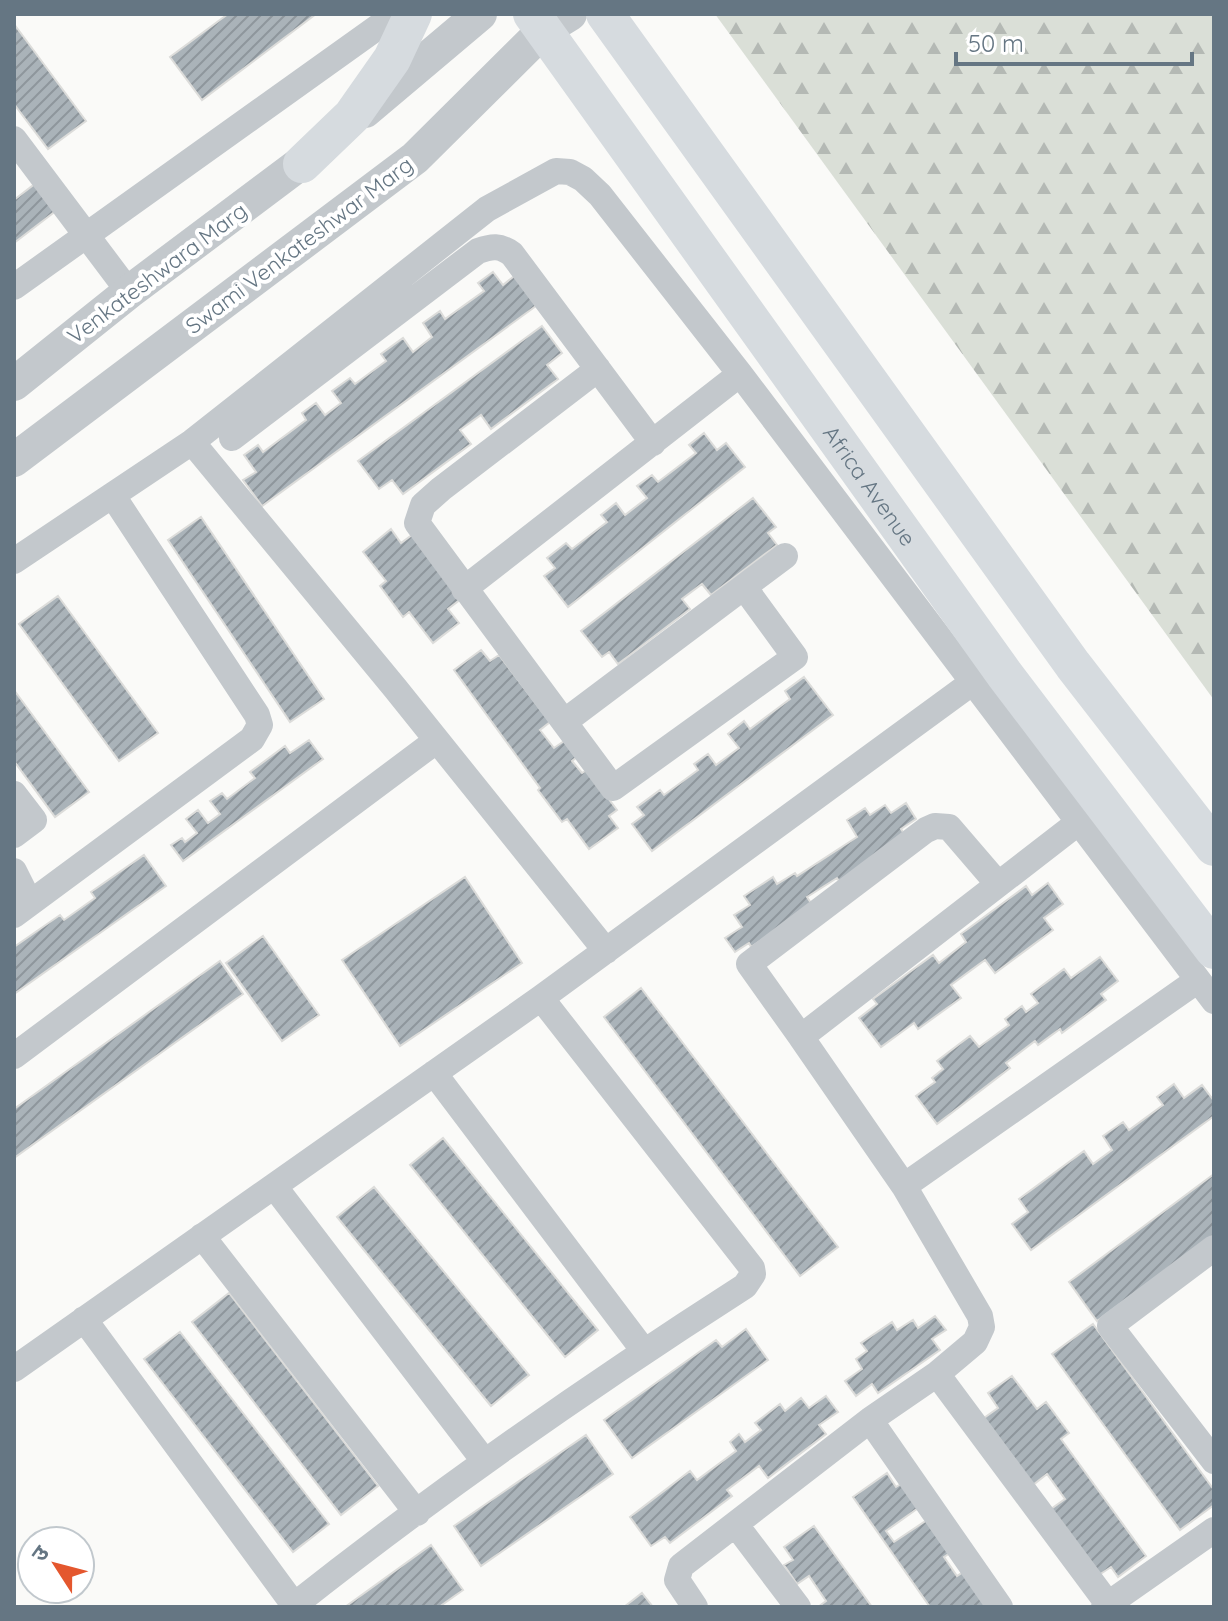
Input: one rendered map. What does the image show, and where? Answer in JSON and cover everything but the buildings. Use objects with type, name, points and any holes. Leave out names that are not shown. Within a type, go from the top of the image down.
[{"type":"main road","points":[[302,164],[352,116],[392,59],[413,14]]},
{"type":"main road","points":[[605,14],[1064,652],[1214,847]]},
{"type":"main road","name":"Africa Avenue","points":[[549,19],[1206,965]]},
{"type":"street","points":[[14,287],[396,14]]},
{"type":"street","points":[[302,164],[480,14]]},
{"type":"street","name":"Swami Venkateshwar Marg","points":[[14,460],[415,158],[549,19]]},
{"type":"street","points":[[14,139],[129,292]]},
{"type":"street","name":"Venkateshwara Marg","points":[[14,384],[129,292],[302,164]]},
{"type":"street","points":[[14,561],[192,442],[487,209],[556,171],[570,172],[600,195],[740,374],[1079,822],[1206,965],[1214,1001]]},
{"type":"street","points":[[232,438],[478,251],[503,247],[512,254],[653,443]]},
{"type":"street","points":[[598,369],[423,505],[417,523],[613,788],[795,657],[744,587]]},
{"type":"street","points":[[464,589],[740,374]]},
{"type":"street","points":[[192,442],[606,951]]},
{"type":"street","points":[[14,871],[22,909],[252,739],[260,725],[257,715],[113,496]]},
{"type":"street","points":[[564,722],[785,556]]},
{"type":"street","points":[[14,1369],[541,998],[973,682]]},
{"type":"street","points":[[14,1056],[436,741]]},
{"type":"street","points":[[14,794],[34,820],[14,835]]},
{"type":"street","points":[[801,1037],[1079,822]]},
{"type":"street","points":[[695,1607],[678,1584],[678,1571],[870,1420],[937,1374],[975,1342],[982,1327],[980,1316],[904,1186],[749,964],[935,826],[949,827],[998,884]]},
{"type":"street","points":[[904,1186],[1206,965]]},
{"type":"street","points":[[84,1319],[293,1606],[485,1462],[644,1351],[745,1286],[753,1274],[752,1268],[541,998]]},
{"type":"street","points":[[434,1073],[644,1351]]},
{"type":"street","points":[[274,1186],[485,1462]]},
{"type":"street","points":[[202,1236],[417,1513]]},
{"type":"street","points":[[1214,1248],[1110,1326],[1214,1461]]},
{"type":"street","points":[[937,1374],[1106,1606],[1214,1530]]},
{"type":"street","points":[[870,1420],[1000,1607]]},
{"type":"street","points":[[736,1525],[798,1607]]},
{"type":"green space","points":[[715,14],[1214,14],[1214,700]]}]
